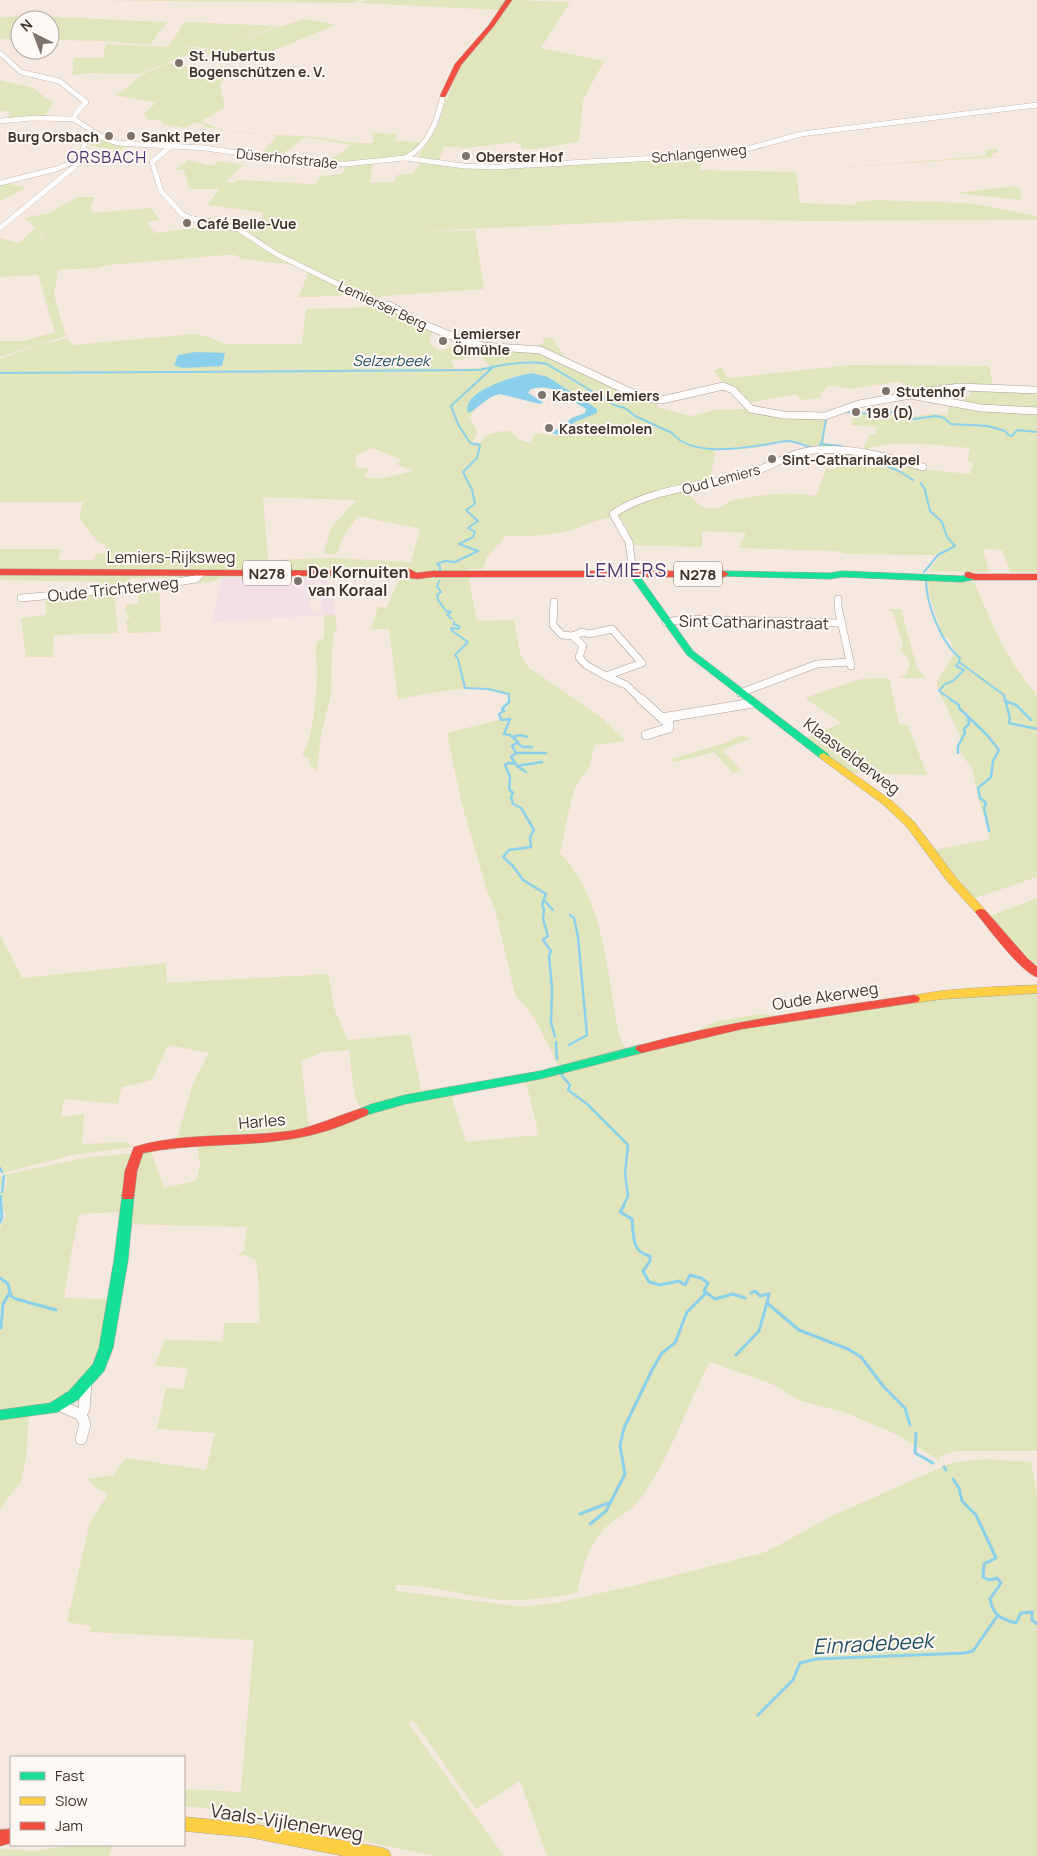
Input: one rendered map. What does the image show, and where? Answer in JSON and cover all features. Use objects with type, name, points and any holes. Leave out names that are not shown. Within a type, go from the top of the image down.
[{"type":"street","points":[[405,158],[412,155],[435,124],[443,96],[458,64],[491,26],[509,0]]},
{"type":"street","points":[[0,53],[21,72],[59,81],[86,102],[76,113],[74,120],[34,118],[0,121]]},
{"type":"street","name":"Schlangenweg","points":[[418,159],[464,166],[496,167],[729,154],[751,150],[784,137],[800,134],[1037,105]]},
{"type":"street","name":"Düserhofstraße","points":[[74,120],[92,132],[117,143],[205,148],[323,164],[346,164],[405,158],[418,159]]},
{"type":"street","points":[[0,228],[79,163],[84,155],[88,134],[92,132]]},
{"type":"street","name":"Lemierser Berg","points":[[172,146],[152,162],[153,170],[161,191],[182,214],[194,219],[238,229],[278,254],[352,291],[383,302],[416,321],[447,334],[483,346],[540,350],[648,399],[662,400],[723,386],[733,390],[751,409],[783,415],[825,416],[859,404],[913,395]]},
{"type":"street","points":[[0,183],[56,169],[84,155]]},
{"type":"street","points":[[412,155],[418,159]]},
{"type":"street","points":[[913,395],[921,392],[952,388],[1037,390]]},
{"type":"street","points":[[913,395],[981,408],[1037,410]]},
{"type":"street","name":"Oud Lemiers","points":[[635,575],[628,539],[613,514],[636,502],[747,475],[789,456],[806,451],[857,451],[923,467]]},
{"type":"street","name":"Lemiers-Rijksweg","points":[[0,572],[401,574],[415,576],[432,574],[517,574],[830,576],[839,578],[855,576],[944,577],[961,574],[975,577],[1037,577]]},
{"type":"street","name":"Oude Trichterweg","points":[[21,598],[153,586],[196,579],[202,573]]},
{"type":"street","name":"Klaasvelderweg","points":[[635,575],[666,622],[690,653],[899,813],[911,825],[952,880],[1023,961],[1037,973]]},
{"type":"street","points":[[740,692],[817,664],[851,664],[838,599]]},
{"type":"street","points":[[554,602],[553,625],[562,635],[573,636],[582,632],[589,634],[612,629],[642,663],[606,676]]},
{"type":"street","name":"Sint Catharinastraat","points":[[666,622],[686,619],[842,623]]},
{"type":"street","points":[[573,636],[583,646],[578,657],[586,665],[626,686],[670,724],[669,728],[646,735]]},
{"type":"street","points":[[662,718],[753,703]]},
{"type":"street","name":"Oude Akerweg","points":[[622,1055],[678,1039],[783,1019],[942,995],[1037,989]]},
{"type":"street","name":"Harles","points":[[0,1414],[49,1409],[59,1405],[86,1384],[99,1367],[106,1348],[122,1253],[132,1164],[138,1150],[163,1144],[268,1138],[306,1132],[333,1125],[370,1108],[386,1104],[492,1085],[622,1055]]},
{"type":"street","points":[[81,1439],[84,1424],[81,1415],[84,1409],[86,1384]]},
{"type":"street","points":[[59,1405],[81,1415]]},
{"type":"street","name":"Vaals-Vijlenerweg","points":[[185,1824],[248,1830],[383,1856]]},
{"type":"shaded area","points":[[222,577],[328,578],[329,594],[334,598],[335,615],[212,622]],"holes":[[[314,583],[321,583],[321,613],[312,613],[309,602],[313,595]]]},
{"type":"green space","points":[[78,0],[360,0],[351,3]]},
{"type":"green space","points":[[368,0],[506,0],[500,10],[358,3]]},
{"type":"green space","points":[[512,0],[570,2],[541,48],[604,61],[583,100],[579,142],[534,149],[522,149],[521,145],[513,142],[466,148],[444,146],[439,162],[420,157],[419,155],[437,128],[461,64],[493,27]]},
{"type":"green space","points":[[0,17],[10,17],[10,40],[0,39]]},
{"type":"green space","points":[[60,17],[167,22],[150,45],[60,40]]},
{"type":"green space","points":[[305,19],[336,25],[245,62],[198,52]]},
{"type":"green space","points":[[185,22],[279,26],[209,48],[176,46],[202,49],[140,74],[88,73],[72,75],[74,58],[103,58],[106,44],[168,47]]},
{"type":"green space","points":[[169,63],[207,71],[221,66],[244,70],[224,79],[220,85],[225,107],[202,121],[226,130],[202,127],[205,125],[197,122],[184,128],[162,124],[163,121],[146,119],[147,116],[143,114],[156,103],[115,95],[123,91],[141,75]]},
{"type":"green space","points":[[0,80],[33,88],[53,103],[44,117],[8,119],[10,112],[0,111]]},
{"type":"green space","points":[[373,133],[397,134],[395,141],[420,142],[412,153],[394,159],[323,163],[351,145],[306,137],[278,157],[260,155],[277,136],[262,134],[312,137],[373,143]]},
{"type":"green space","points":[[93,134],[108,143],[126,146],[120,151],[89,145],[87,142],[90,135]]},
{"type":"green space","points":[[997,149],[998,152],[991,154],[993,157],[799,171],[986,156],[985,150]]},
{"type":"green space","points":[[700,158],[701,170],[796,172],[800,203],[855,205],[855,203],[852,203],[873,200],[969,203],[1037,216],[1037,220],[812,221],[676,219],[408,232],[475,230],[484,289],[382,296],[379,299],[352,289],[280,253],[244,230],[190,217],[282,223],[262,221],[263,212],[207,205],[219,189],[189,189],[184,170],[175,170],[188,160],[212,166],[220,161],[243,165],[226,182],[234,183],[237,180],[315,184],[321,176],[342,174],[347,165],[374,163],[369,172],[372,172],[370,183],[394,182],[397,175],[413,174],[421,162],[453,167],[498,169]]},
{"type":"green space","points":[[6,183],[26,188],[0,201],[0,184]]},
{"type":"green space","points":[[1015,186],[1020,188],[1021,200],[955,193]]},
{"type":"green space","points":[[78,197],[95,197],[91,206],[92,213],[151,208],[160,220],[147,222],[155,233],[218,225],[236,230],[294,265],[242,259],[235,255],[226,255],[108,265],[98,268],[58,270],[54,295],[66,336],[0,357],[0,341],[23,341],[55,332],[38,275],[0,277],[0,238],[19,243],[35,228],[48,245],[38,230],[24,218],[49,213]]},
{"type":"green space","points":[[309,271],[358,295],[322,296],[321,294],[321,297],[299,297]]},
{"type":"green space","points":[[382,303],[434,331],[429,338],[432,346],[440,351],[463,343],[474,347],[533,350],[655,402],[659,408],[691,416],[715,410],[744,409],[828,418],[824,433],[824,443],[863,449],[870,434],[875,434],[877,427],[851,425],[855,412],[897,412],[913,417],[929,414],[947,415],[949,405],[965,404],[963,396],[971,396],[970,390],[915,392],[900,382],[849,389],[829,385],[821,393],[820,398],[802,400],[796,394],[747,403],[723,385],[714,370],[722,368],[728,378],[851,365],[989,366],[993,384],[1037,388],[1037,572],[1010,572],[1002,550],[983,549],[989,572],[930,571],[930,567],[936,562],[937,555],[848,554],[835,551],[739,548],[746,533],[702,531],[702,547],[634,545],[620,517],[605,518],[557,533],[535,536],[506,536],[487,557],[483,569],[467,569],[477,621],[514,620],[520,653],[528,667],[602,718],[626,741],[595,745],[589,767],[576,786],[572,797],[560,853],[573,869],[593,907],[604,949],[618,1031],[626,1048],[559,1066],[535,1019],[515,994],[495,909],[488,894],[461,801],[447,733],[502,719],[501,715],[508,707],[509,697],[500,691],[472,688],[398,699],[389,629],[371,629],[378,607],[387,607],[399,579],[222,577],[212,582],[172,585],[193,577],[131,578],[130,582],[100,586],[101,582],[0,580],[0,549],[61,549],[58,560],[94,560],[96,554],[106,553],[107,547],[98,542],[79,518],[83,502],[0,502],[0,359],[39,345],[68,338],[72,345],[193,334],[206,336],[225,344],[302,344],[306,309],[352,308]],"holes":[[[481,357],[490,367],[455,369],[451,360]],[[531,373],[548,377],[597,409],[597,413],[575,422],[557,436],[535,433],[530,443],[518,439],[510,431],[493,433],[486,436],[480,443],[471,443],[477,437],[474,435],[478,434],[470,418],[482,400],[501,382],[519,375]],[[786,440],[811,447],[864,451],[872,447],[899,444],[946,446],[970,448],[967,462],[973,463],[970,474],[921,469],[849,451],[840,451],[836,469],[826,469],[816,496],[795,494],[764,495],[734,500],[709,508],[699,504],[687,491],[698,483],[710,480],[716,449],[761,447]],[[373,448],[402,460],[396,464],[413,471],[380,479],[364,477],[369,468],[358,468],[355,466],[357,455]],[[263,497],[356,500],[331,528],[324,553],[336,555],[343,537],[358,516],[420,529],[411,562],[334,558],[268,560]]]},
{"type":"green space","points":[[544,338],[552,338],[565,357],[630,389],[537,348],[538,344],[543,344]]},
{"type":"green space","points":[[927,581],[974,582],[1008,655],[1026,682],[1037,694],[1037,877],[975,898],[933,850],[990,839],[978,798],[973,770],[960,752],[960,736],[937,687],[937,682],[955,653],[950,640],[942,634]]},
{"type":"green space","points":[[159,587],[161,632],[128,633],[126,619],[129,619],[129,614],[126,614],[126,605],[138,604],[138,590]]},
{"type":"green space","points":[[114,592],[118,633],[54,635],[53,657],[26,657],[21,618],[46,615],[46,598]]},
{"type":"green space","points":[[888,609],[901,609],[917,668],[926,678],[899,678],[906,674],[910,665],[907,656],[901,651],[903,645],[893,612]]},
{"type":"green space","points":[[324,615],[335,615],[337,629],[334,632],[332,650],[331,694],[321,735],[317,771],[310,765],[310,759],[302,755],[312,727],[317,669],[316,649],[317,642],[324,638]]},
{"type":"green space","points":[[889,678],[899,724],[908,725],[927,775],[850,773],[804,739],[841,723],[805,698],[861,679]]},
{"type":"green space","points":[[742,735],[749,739],[722,750],[741,770],[733,773],[714,752],[675,762],[671,759],[725,743]]},
{"type":"green space","points":[[1037,898],[1037,968],[990,916]]},
{"type":"green space","points":[[0,935],[22,978],[166,963],[167,983],[328,974],[335,1011],[348,1040],[410,1034],[421,1090],[457,1085],[467,1086],[459,1089],[452,1099],[466,1142],[539,1135],[525,1078],[746,1026],[986,993],[1037,991],[1037,1451],[956,1451],[940,1456],[940,1461],[896,1434],[846,1413],[799,1400],[772,1384],[710,1362],[670,1449],[652,1482],[637,1503],[607,1526],[597,1537],[583,1568],[577,1593],[535,1599],[504,1600],[420,1586],[395,1585],[397,1591],[523,1607],[561,1602],[766,1552],[832,1516],[951,1463],[985,1459],[1031,1462],[1037,1494],[1037,1856],[547,1856],[520,1781],[476,1809],[413,1720],[408,1723],[504,1856],[435,1856],[348,1838],[237,1820],[228,1811],[185,1806],[185,1789],[239,1792],[241,1790],[254,1640],[90,1632],[91,1626],[67,1622],[90,1522],[108,1494],[96,1488],[88,1479],[113,1475],[126,1458],[206,1470],[215,1433],[157,1429],[166,1388],[183,1389],[188,1368],[155,1366],[165,1340],[222,1341],[225,1323],[260,1323],[259,1283],[255,1260],[246,1255],[237,1256],[244,1250],[247,1227],[121,1224],[123,1212],[79,1214],[64,1298],[109,1299],[100,1360],[60,1400],[0,1412],[0,1228],[6,1215],[0,1191],[4,1191],[7,1182],[6,1176],[2,1177],[3,1182],[0,1188],[0,1176],[84,1158],[133,1153],[150,1149],[164,1188],[196,1181],[200,1165],[197,1144],[309,1132],[369,1108],[360,1107],[356,1099],[349,1050],[323,1052],[301,1061],[308,1122],[311,1129],[177,1139],[193,1084],[209,1053],[168,1045],[152,1080],[122,1087],[118,1104],[64,1099],[61,1117],[84,1114],[82,1144],[126,1142],[134,1147],[72,1155],[0,1174],[3,1172],[0,1168]]},
{"type":"green space","points":[[761,1014],[781,1016],[696,1031],[717,1021]]},
{"type":"green space","points":[[29,1415],[26,1457],[21,1481],[0,1509],[0,1417]]},
{"type":"green space","points":[[67,1846],[112,1846],[109,1856],[0,1856],[0,1849],[36,1851]]},
{"type":"water","points":[[196,352],[225,353],[222,366],[183,368],[174,365],[178,355]]},
{"type":"water","points":[[531,373],[548,377],[597,409],[597,413],[575,422],[558,435],[552,433],[572,418],[585,413],[586,409],[552,389],[537,388],[530,390],[528,393],[543,402],[540,404],[500,394],[491,397],[468,413],[468,405],[472,398],[480,391],[502,381]]},
{"type":"waterway","name":"Selzerbeek","points":[[0,373],[479,370],[513,364],[539,363],[547,364],[616,406],[625,408],[635,416],[672,433],[682,442],[695,447],[710,449],[744,448],[787,441],[813,448]]},
{"type":"waterway","points":[[440,570],[440,566],[437,564],[445,561],[455,562],[478,551],[459,544],[473,537],[475,532],[468,528],[478,521],[466,510],[475,504],[472,490],[463,472],[477,458],[480,445],[470,443],[458,424],[451,406],[492,368]]},
{"type":"waterway","name":"Selzerbeek","points":[[844,412],[875,414],[894,412],[906,418],[914,419],[936,416],[944,418],[951,424],[988,426],[1005,431],[1008,435],[1012,436],[1017,430],[1037,432]]},
{"type":"waterway","name":"Selzerbeek","points":[[818,448],[822,442],[826,419]]},
{"type":"waterway","points":[[822,444],[842,446]]},
{"type":"waterway","points":[[881,464],[899,471],[913,480]]},
{"type":"waterway","points":[[921,483],[925,490],[930,511],[942,522],[947,537],[955,546],[938,555],[924,572]]},
{"type":"waterway","points":[[926,580],[929,600],[936,622],[947,643],[960,658],[959,662]]},
{"type":"waterway","points":[[439,581],[437,586],[441,592],[437,595],[438,600],[446,611],[451,612],[447,615],[452,619]]},
{"type":"waterway","points":[[454,622],[454,624],[460,627],[458,629],[451,628],[452,631],[468,642],[455,655],[458,659],[465,688],[488,689],[509,694],[509,702],[502,709],[504,711],[499,714],[501,720],[510,719],[504,734],[510,735],[518,742],[512,746],[516,753]]},
{"type":"waterway","points":[[945,684],[953,681],[964,670],[956,666],[959,662]]},
{"type":"waterway","points":[[959,662],[1004,695],[1005,700]]},
{"type":"waterway","points":[[944,685],[939,691],[952,700]]},
{"type":"waterway","points":[[950,699],[959,705],[959,708],[987,735],[999,750],[993,761],[991,777],[978,788],[980,798],[986,803],[984,808],[989,831]]},
{"type":"waterway","points":[[1006,701],[1016,705],[1031,720]]},
{"type":"waterway","points":[[1006,701],[1010,718],[1009,723],[1037,729]]},
{"type":"waterway","points":[[958,753],[958,746],[965,733],[964,729],[969,724],[968,717]]},
{"type":"waterway","points":[[513,737],[520,735],[527,737]]},
{"type":"waterway","points":[[517,743],[523,747],[532,747]]},
{"type":"waterway","points":[[516,753],[546,753]]},
{"type":"waterway","points":[[516,753],[511,757],[516,764],[508,763],[505,765],[510,777],[509,789],[513,793],[511,797],[513,804],[521,808],[534,830],[530,837],[531,847],[509,850],[503,857],[513,866],[523,880],[546,894],[542,905],[544,909],[543,919],[548,936],[543,940],[551,951],[549,956],[552,989],[551,1023],[555,1036]]},
{"type":"waterway","points":[[526,772],[517,766],[542,762]]},
{"type":"waterway","points":[[544,900],[553,910]]},
{"type":"waterway","points":[[569,1045],[587,1035],[578,937],[574,918],[570,915]]},
{"type":"waterway","points":[[556,1042],[557,1059]]},
{"type":"waterway","points":[[562,1073],[562,1076],[570,1085],[568,1090],[587,1104],[628,1145],[625,1173],[628,1196],[623,1206]]},
{"type":"waterway","points":[[0,1168],[2,1172]]},
{"type":"waterway","points":[[2,1192],[4,1176]]},
{"type":"waterway","points":[[1,1196],[1,1205]]},
{"type":"waterway","points":[[0,1222],[2,1217],[1,1205]]},
{"type":"waterway","points":[[624,1205],[620,1212],[632,1219],[636,1247],[639,1251],[650,1256],[650,1261],[643,1271],[649,1282],[660,1285],[679,1281],[685,1285],[690,1275],[701,1278],[708,1283],[704,1291],[715,1299],[733,1294],[745,1298]]},
{"type":"waterway","points":[[0,1278],[8,1284],[10,1292]]},
{"type":"waterway","points":[[751,1293],[755,1291],[760,1296],[769,1294],[767,1303]]},
{"type":"waterway","points":[[1,1328],[3,1304],[10,1292]]},
{"type":"waterway","points":[[10,1292],[11,1296],[16,1299],[56,1310]]},
{"type":"waterway","points":[[611,1502],[625,1474],[620,1446],[624,1428],[662,1353],[675,1343],[687,1312],[706,1293]]},
{"type":"waterway","points":[[736,1355],[759,1331],[767,1303]]},
{"type":"waterway","points":[[767,1303],[799,1330],[848,1349],[861,1357],[884,1387],[905,1408],[910,1425]]},
{"type":"waterway","points":[[916,1433],[915,1453],[933,1463]]},
{"type":"waterway","points":[[953,1479],[959,1488],[962,1501],[976,1515],[996,1558],[984,1564],[983,1577],[989,1580],[997,1578],[1001,1583],[990,1599],[993,1609],[998,1615]]},
{"type":"waterway","points":[[580,1514],[611,1502]]},
{"type":"waterway","points":[[590,1524],[606,1511],[611,1502]]},
{"type":"waterway","points":[[998,1615],[1016,1623],[1021,1613],[1032,1612],[1032,1620],[1037,1624]]},
{"type":"waterway","name":"Einradebeek","points":[[758,1715],[793,1680],[800,1663],[816,1659],[965,1653],[973,1651],[998,1615]]},
{"type":"traffic: fast","points":[[633,573],[690,653],[824,756]]},
{"type":"traffic: fast","points":[[724,574],[830,576],[842,574],[961,579],[975,577]]},
{"type":"traffic: fast","points":[[363,1112],[405,1099],[540,1075],[641,1049]]},
{"type":"traffic: fast","points":[[0,1415],[53,1408],[74,1395],[99,1367],[106,1348],[121,1260],[128,1196]]},
{"type":"traffic: slow","points":[[824,756],[888,803],[911,825],[952,880],[981,912]]},
{"type":"traffic: slow","points":[[914,999],[942,995],[1037,989]]},
{"type":"traffic: slow","points":[[185,1824],[248,1830],[383,1856]]},
{"type":"traffic: jam","points":[[443,96],[458,64],[491,26],[509,0]]},
{"type":"traffic: jam","points":[[0,572],[396,574],[409,572]]},
{"type":"traffic: jam","points":[[401,574],[417,576],[432,574],[724,574]]},
{"type":"traffic: jam","points":[[968,575],[975,577],[1037,577]]},
{"type":"traffic: jam","points":[[981,912],[1023,961],[1037,973]]},
{"type":"traffic: jam","points":[[641,1049],[742,1025],[914,999]]},
{"type":"traffic: jam","points":[[128,1196],[131,1171],[138,1150],[192,1142],[292,1135],[323,1127],[363,1112]]},
{"type":"traffic: jam","points":[[0,1838],[10,1836]]},
{"type":"place","name":"St. Hubertus Bogenschützen e. V.","points":[[179,63]]},
{"type":"place","name":"Burg Orsbach","points":[[109,136]]},
{"type":"place","name":"Sankt Peter","points":[[131,136]]},
{"type":"place","name":"Oberster Hof","points":[[466,156]]},
{"type":"place","name":"Café Belle-Vue","points":[[187,223]]},
{"type":"place","name":"Lemierser Ölmühle","points":[[443,341]]},
{"type":"place","name":"Stutenhof","points":[[886,391]]},
{"type":"place","name":"Kasteel Lemiers","points":[[542,395]]},
{"type":"place","name":"198 (D)","points":[[856,412]]},
{"type":"place","name":"Kasteelmolen","points":[[549,428]]},
{"type":"place","name":"Sint-Catharinakapel","points":[[772,459]]},
{"type":"place","name":"De Kornuiten van Koraal","points":[[298,581]]},
{"type":"district","name":"ORSBACH","points":[[107,157]]},
{"type":"district","name":"LEMIERS","points":[[626,570]]}]
